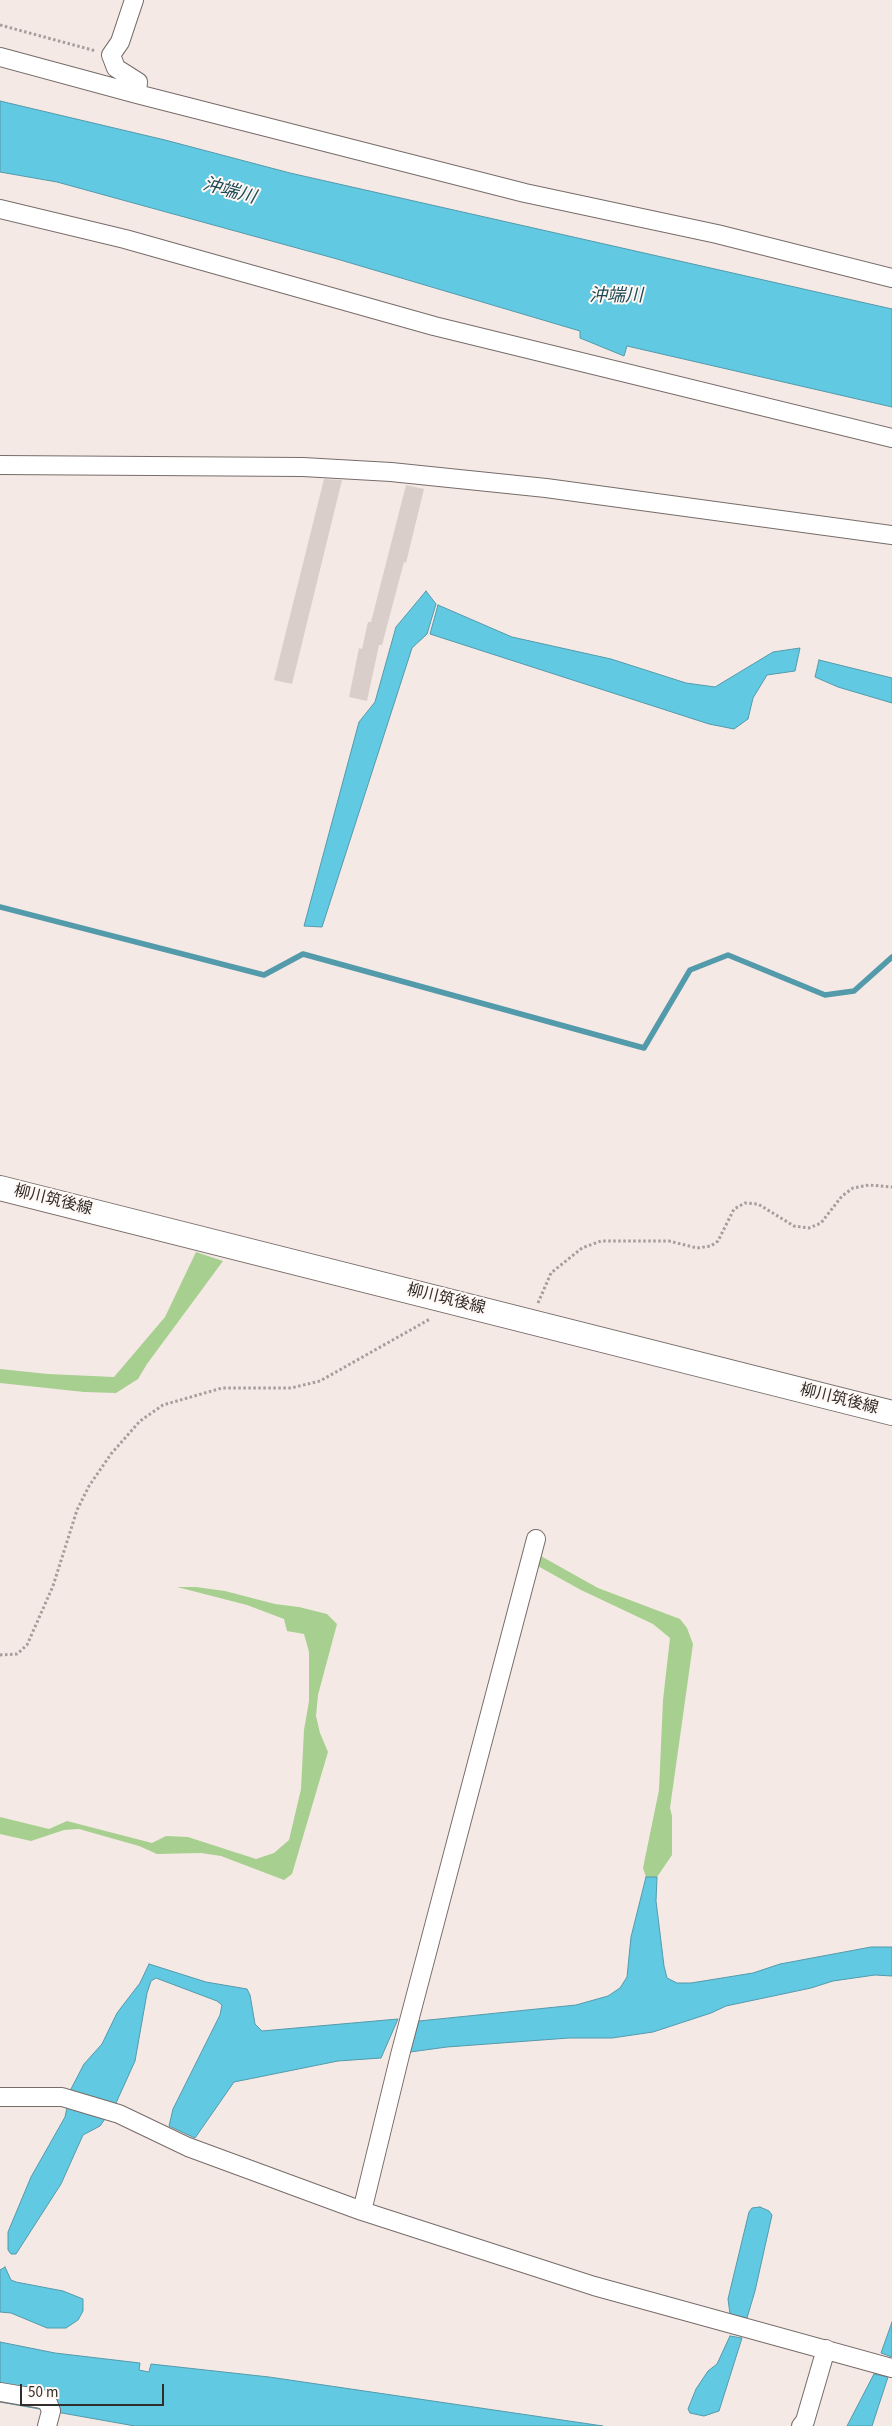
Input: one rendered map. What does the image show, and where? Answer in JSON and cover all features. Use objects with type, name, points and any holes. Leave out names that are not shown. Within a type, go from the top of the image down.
[{"type":"main road","name":"柳川筑後線","points":[[0,1188],[892,1413]]},
{"type":"street","points":[[134,0],[120,42],[111,55],[116,68],[138,82],[137,94]]},
{"type":"street","points":[[0,57],[137,94],[524,192],[716,234],[892,278]]},
{"type":"street","points":[[0,209],[125,240],[434,326],[892,438]]},
{"type":"street","points":[[0,465],[302,467],[391,472],[546,488],[892,535]]},
{"type":"street","points":[[362,2211],[400,2055],[536,1539]]},
{"type":"street","points":[[0,2098],[62,2097],[119,2114],[188,2147],[362,2211],[594,2286],[892,2368]]},
{"type":"street","points":[[801,2426],[805,2421],[826,2349]]},
{"type":"street","points":[[0,2392],[42,2399],[48,2403],[51,2411],[48,2426]]},
{"type":"path","points":[[0,25],[111,55]]},
{"type":"path","points":[[530,1321],[550,1273],[569,1257],[601,1241],[669,1241],[697,1248],[712,1246],[718,1241],[734,1209],[745,1203],[758,1204],[794,1226],[809,1228],[821,1223],[842,1196],[854,1188],[869,1185],[892,1187]]},
{"type":"path","points":[[0,1655],[17,1654],[27,1645],[53,1586],[78,1510],[89,1486],[111,1454],[140,1421],[163,1405],[222,1388],[292,1388],[320,1381],[457,1303]]},
{"type":"green space","points":[[196,1252],[223,1261],[138,1379],[116,1393],[84,1392],[0,1383],[0,1369],[48,1374],[114,1377],[165,1317]]},
{"type":"green space","points":[[539,1555],[598,1588],[680,1619],[687,1628],[693,1644],[670,1808],[672,1816],[672,1855],[657,1877],[646,1877],[643,1868],[659,1790],[663,1700],[670,1638],[653,1624],[581,1590],[536,1565]]},
{"type":"green space","points":[[177,1587],[196,1587],[225,1591],[275,1604],[299,1607],[327,1614],[337,1624],[318,1695],[316,1716],[320,1733],[328,1752],[292,1874],[284,1880],[221,1856],[201,1853],[157,1854],[139,1846],[79,1829],[64,1830],[31,1841],[0,1834],[0,1817],[49,1829],[67,1821],[152,1843],[166,1836],[188,1837],[256,1859],[274,1853],[289,1840],[301,1789],[304,1730],[309,1701],[309,1652],[304,1634],[287,1631],[284,1619],[247,1605]]},
{"type":"water","name":"沖端川","points":[[0,101],[165,140],[290,173],[892,309],[892,407],[627,346],[624,356],[580,338],[580,331],[337,259],[57,182],[0,172]]},
{"type":"water","points":[[426,591],[436,604],[427,634],[412,648],[322,927],[304,926],[359,722],[375,702],[396,627]]},
{"type":"water","points":[[438,605],[512,637],[611,659],[686,683],[715,687],[773,652],[800,648],[795,671],[767,675],[753,698],[748,719],[734,729],[709,724],[430,634]]},
{"type":"water","points":[[819,660],[892,678],[892,703],[838,687],[815,677]]},
{"type":"water","points":[[646,1877],[657,1877],[656,1901],[664,1966],[667,1978],[677,1983],[691,1983],[753,1973],[780,1964],[871,1947],[892,1947],[892,1976],[875,1975],[833,1981],[811,1988],[726,2006],[711,2013],[653,2032],[612,2038],[569,2038],[447,2047],[410,2052],[419,2021],[576,2005],[608,1996],[620,1988],[627,1977],[631,1937]]},
{"type":"water","points":[[149,1964],[206,1982],[247,1989],[250,1995],[255,2024],[262,2031],[398,2019],[381,2058],[338,2061],[234,2082],[195,2138],[169,2126],[173,2109],[220,2015],[222,2005],[217,2001],[156,1978],[151,1981],[147,1993],[135,2061],[116,2103],[100,2126],[83,2135],[61,2184],[16,2254],[11,2254],[8,2250],[8,2232],[31,2177],[65,2117],[71,2089],[84,2064],[102,2044],[117,2013],[140,1983]]},
{"type":"water","points":[[760,2207],[769,2211],[772,2215],[747,2318],[730,2314],[728,2299],[749,2212],[752,2208]]},
{"type":"water","points":[[5,2267],[11,2280],[63,2291],[83,2299],[83,2311],[78,2320],[66,2328],[47,2328],[11,2313],[0,2312],[0,2270]]},
{"type":"water","points":[[892,2322],[892,2357],[881,2353]]},
{"type":"water","points":[[730,2336],[742,2338],[719,2411],[704,2416],[690,2413],[688,2409],[696,2389],[708,2371],[717,2364]]},
{"type":"water","points":[[0,2342],[55,2353],[140,2363],[139,2370],[149,2372],[151,2364],[269,2377],[603,2426],[135,2426],[0,2402]]},
{"type":"water","points":[[874,2374],[888,2377],[872,2426],[847,2426]]},
{"type":"building","points":[[324,479],[342,480],[292,684],[274,680]]},
{"type":"building","points":[[406,485],[424,489],[406,563],[404,562],[382,645],[379,645],[367,701],[349,697],[359,648],[362,649],[368,622],[371,622]]},
{"type":"waterway","points":[[0,907],[264,975],[303,954],[644,1048],[690,970],[728,955],[825,995],[854,991],[892,957]]}]
